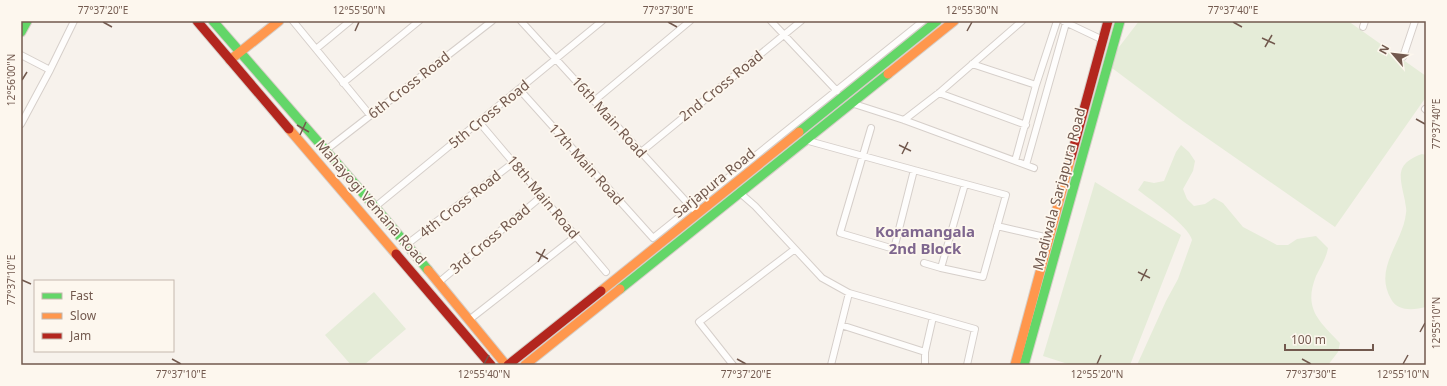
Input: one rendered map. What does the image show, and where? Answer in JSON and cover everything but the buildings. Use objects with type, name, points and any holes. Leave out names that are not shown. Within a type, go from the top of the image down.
[{"type":"main road","points":[[21,32],[27,21]]},
{"type":"main road","name":"Mahayogi Vemana Road","points":[[197,21],[491,365]]},
{"type":"main road","name":"Mahayogi Vemana Road","points":[[214,21],[375,207],[507,365]]},
{"type":"main road","name":"Sarjapura Road","points":[[507,365],[698,214],[841,93],[937,21]]},
{"type":"main road","name":"Sarjapura Road","points":[[525,365],[954,21]]},
{"type":"main road","name":"Madiwala Sarjapura Road","points":[[1015,365],[1108,21]]},
{"type":"main road","name":"Madiwala Sarjapura Road","points":[[1024,365],[1120,21]]},
{"type":"main road","points":[[230,60],[277,22]]},
{"type":"main road","points":[[1034,297],[1043,298]]},
{"type":"street","points":[[21,124],[74,21]]},
{"type":"street","points":[[293,21],[370,115]]},
{"type":"street","points":[[316,49],[350,21]]},
{"type":"street","points":[[343,83],[419,21]]},
{"type":"street","name":"6th Cross Road","points":[[326,150],[492,21]]},
{"type":"street","name":"16th Main Road","points":[[521,21],[698,214]]},
{"type":"street","name":"5th Cross Road","points":[[375,207],[602,21]]},
{"type":"street","points":[[594,101],[690,21]]},
{"type":"street","points":[[771,21],[852,104],[904,120],[1034,168]]},
{"type":"street","name":"2nd Cross Road","points":[[641,152],[801,21]]},
{"type":"street","name":"Sarjapura Road","points":[[653,238],[691,207],[841,93],[923,21]]},
{"type":"street","points":[[904,120],[1022,21]]},
{"type":"street","points":[[1015,161],[1036,85],[1057,21]]},
{"type":"street","points":[[1403,57],[1415,21]]},
{"type":"street","points":[[1026,165],[1065,22],[1103,40]]},
{"type":"street","points":[[21,55],[50,70]]},
{"type":"street","points":[[972,64],[1036,85]]},
{"type":"street","name":"17th Main Road","points":[[519,89],[653,238]]},
{"type":"street","points":[[938,93],[1026,125]]},
{"type":"street","name":"18th Main Road","points":[[479,122],[614,281]]},
{"type":"street","points":[[871,128],[840,233],[894,249],[914,170]]},
{"type":"street","points":[[805,140],[1006,195],[982,277],[924,263]]},
{"type":"street","name":"4th Cross Road","points":[[406,245],[513,163]]},
{"type":"street","points":[[941,268],[965,184]]},
{"type":"street","points":[[740,193],[755,206],[822,278],[849,293],[974,329],[967,365]]},
{"type":"street","name":"3rd Cross Road","points":[[438,283],[542,196]]},
{"type":"street","points":[[997,226],[1050,238]]},
{"type":"street","points":[[469,320],[576,236]]},
{"type":"street","points":[[734,365],[699,322],[795,249]]},
{"type":"street","points":[[831,365],[849,293]]},
{"type":"street","points":[[925,365],[925,352],[933,317]]},
{"type":"street","points":[[841,325],[925,352]]},
{"type":"green space","points":[[1139,21],[1348,21],[1426,76],[1426,97],[1335,227],[1184,122],[1112,68],[1116,51]]},
{"type":"green space","points":[[1181,145],[1189,152],[1195,161],[1193,171],[1183,189],[1187,199],[1194,206],[1205,204],[1214,198],[1223,203],[1243,227],[1277,245],[1288,245],[1297,239],[1316,236],[1328,248],[1325,259],[1312,287],[1311,297],[1315,314],[1340,343],[1338,352],[1328,365],[1137,365],[1166,301],[1178,279],[1192,240],[1189,234],[1177,221],[1138,190],[1144,181],[1154,183],[1164,181],[1176,152]]},
{"type":"green space","points":[[1422,154],[1426,155],[1426,307],[1407,309],[1398,306],[1391,299],[1386,288],[1385,277],[1387,266],[1404,224],[1406,211],[1401,172],[1407,162]]},
{"type":"green space","points":[[1095,182],[1181,235],[1130,365],[1071,365],[1043,356]]},
{"type":"green space","points":[[374,292],[406,329],[364,365],[351,365],[325,335]]},
{"type":"traffic: fast","points":[[21,32],[27,21]]},
{"type":"traffic: fast","points":[[213,21],[428,270]]},
{"type":"traffic: fast","points":[[799,132],[937,21]]},
{"type":"traffic: fast","points":[[1024,365],[1120,21]]},
{"type":"traffic: fast","points":[[620,289],[888,74]]},
{"type":"traffic: slow","points":[[230,60],[279,21]]},
{"type":"traffic: slow","points":[[888,74],[954,21]]},
{"type":"traffic: slow","points":[[289,129],[396,254]]},
{"type":"traffic: slow","points":[[601,291],[799,132]]},
{"type":"traffic: slow","points":[[1015,365],[1071,157]]},
{"type":"traffic: slow","points":[[428,270],[506,365]]},
{"type":"traffic: slow","points":[[525,365],[620,289]]},
{"type":"traffic: jam","points":[[197,21],[289,129]]},
{"type":"traffic: jam","points":[[1071,157],[1108,21]]},
{"type":"traffic: jam","points":[[396,254],[491,365]]},
{"type":"traffic: jam","points":[[508,365],[601,291]]},
{"type":"district","name":"Koramangala 2nd Block","points":[[925,240]]}]
